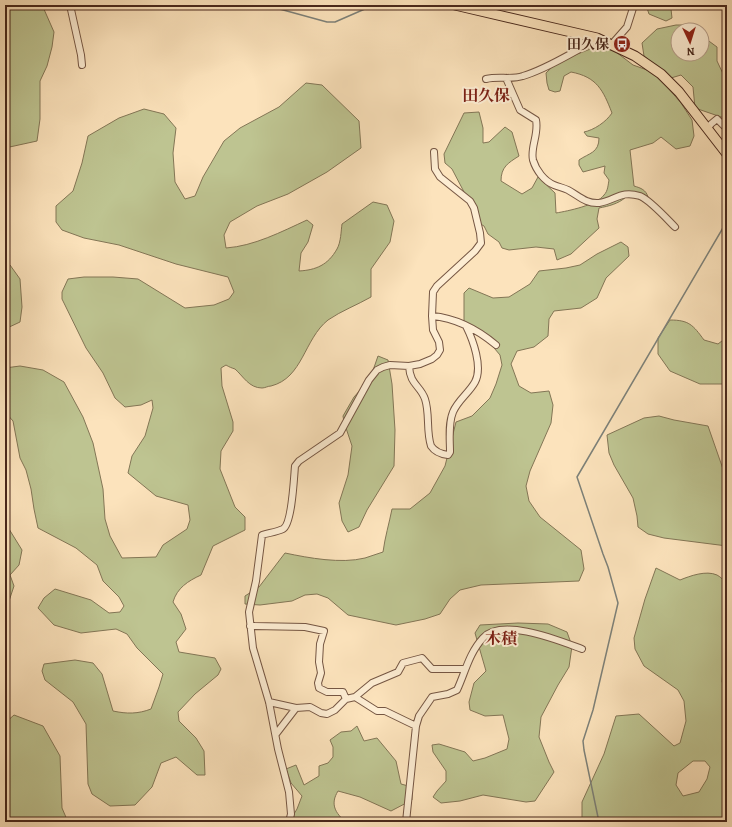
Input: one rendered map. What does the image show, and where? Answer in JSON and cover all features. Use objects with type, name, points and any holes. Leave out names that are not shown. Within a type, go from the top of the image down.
[{"type":"highway","points":[[455,5],[597,38],[635,56],[661,74],[679,92],[727,154]]},
{"type":"street","points":[[70,5],[82,66]]},
{"type":"street","points":[[612,44],[627,27],[634,5]]},
{"type":"street","points":[[486,79],[522,76],[537,71],[591,43],[597,38]]},
{"type":"street","points":[[506,78],[520,110],[536,120],[536,139],[533,159],[537,169],[544,179],[553,185],[566,189],[584,201],[599,203],[619,195],[630,194],[642,197],[675,227]]},
{"type":"street","points":[[708,128],[717,119],[727,129]]},
{"type":"street","points":[[289,822],[291,814],[289,792],[250,626],[249,612],[256,581],[262,535],[284,529],[287,526],[295,466],[299,461],[340,433],[369,380],[377,370],[390,365],[409,366],[420,364],[438,355],[440,350],[439,342],[433,330],[432,316],[434,292],[437,286],[476,251],[481,243],[479,226],[474,208],[470,201],[440,177],[435,169],[434,152]]},
{"type":"street","points":[[432,316],[455,321],[466,326],[496,345]]},
{"type":"street","points":[[409,366],[409,373],[412,382],[425,398],[431,446],[435,451],[448,455],[450,452],[452,414],[461,399],[475,382],[478,375],[476,349],[473,338],[466,326]]},
{"type":"street","points":[[250,626],[305,627],[324,631],[320,644],[319,662],[321,673],[318,683],[319,688],[327,692],[343,692],[346,699]]},
{"type":"street","points":[[406,822],[416,726],[419,716],[432,697],[448,694],[457,690],[465,668],[479,642],[484,636],[496,630],[534,633],[554,638],[582,649]]},
{"type":"street","points":[[268,702],[296,708],[310,707],[322,713],[328,714],[335,710],[346,699],[355,697],[372,683],[398,672],[403,663],[422,658],[432,669],[465,668]]},
{"type":"street","points":[[355,697],[377,711],[385,711],[416,726]]},
{"type":"street","points":[[276,734],[296,708]]},
{"type":"green space","points":[[11,5],[35,5],[43,7],[54,32],[47,66],[40,81],[40,119],[37,141],[5,148],[5,9]]},
{"type":"green space","points":[[646,5],[676,5],[671,9],[672,18],[666,21],[649,14]]},
{"type":"green space","points":[[670,26],[670,62],[710,62],[710,42],[717,47],[717,61],[725,78],[727,78],[727,119],[695,108],[693,87],[681,75],[671,78],[644,56],[642,43],[657,29]]},
{"type":"green space","points":[[599,45],[616,52],[633,65],[650,71],[663,82],[681,103],[692,120],[694,136],[690,146],[676,149],[661,137],[653,143],[630,150],[634,186],[643,190],[648,197],[643,201],[634,197],[626,197],[617,203],[599,208],[597,219],[599,228],[571,254],[557,260],[554,249],[536,247],[509,250],[502,248],[499,242],[488,234],[484,226],[475,221],[474,211],[452,169],[445,163],[444,154],[464,113],[479,112],[483,128],[483,143],[489,142],[505,127],[512,132],[519,156],[506,166],[502,172],[501,181],[522,194],[532,188],[538,177],[555,193],[556,213],[589,205],[600,199],[608,188],[609,180],[604,173],[605,166],[583,172],[579,165],[579,160],[593,152],[597,147],[599,138],[587,136],[584,132],[596,127],[612,113],[609,105],[602,91],[587,77],[571,72],[564,76],[560,91],[555,92],[549,90],[546,73],[564,59]]},
{"type":"green space","points":[[306,83],[322,85],[359,121],[361,148],[327,172],[288,194],[257,206],[230,222],[224,235],[226,248],[236,247],[257,241],[277,234],[307,220],[313,225],[308,242],[301,253],[299,271],[316,268],[326,263],[337,249],[342,224],[373,202],[387,205],[394,221],[390,242],[371,269],[371,297],[328,320],[313,337],[297,367],[282,382],[264,388],[257,387],[250,384],[235,369],[226,365],[221,368],[222,386],[233,422],[233,431],[221,451],[220,469],[235,507],[245,517],[245,530],[213,546],[201,575],[180,589],[173,602],[181,614],[186,629],[176,642],[179,652],[215,658],[221,669],[218,675],[195,694],[178,712],[179,721],[196,738],[204,751],[205,775],[197,775],[176,757],[161,763],[152,787],[135,805],[110,806],[92,794],[88,784],[86,724],[73,702],[45,680],[42,671],[44,664],[75,660],[93,663],[102,674],[113,711],[123,713],[137,713],[151,709],[163,674],[137,648],[127,634],[116,629],[81,633],[54,625],[38,608],[44,598],[55,589],[91,600],[109,613],[120,612],[124,606],[119,597],[103,581],[97,565],[76,548],[38,528],[31,489],[26,470],[20,458],[13,421],[5,412],[5,368],[20,366],[43,370],[64,382],[83,417],[93,443],[103,489],[105,519],[110,536],[122,558],[156,557],[163,545],[187,529],[190,520],[188,505],[156,496],[128,473],[132,456],[145,436],[153,408],[152,400],[141,405],[125,407],[115,398],[103,373],[86,348],[62,299],[62,292],[68,279],[84,277],[113,277],[138,279],[185,308],[214,305],[229,299],[234,292],[228,277],[176,264],[119,245],[84,238],[62,230],[56,222],[56,206],[73,191],[82,163],[88,136],[119,118],[144,109],[164,114],[176,128],[173,153],[175,182],[185,199],[195,196],[203,177],[224,141],[240,128],[279,107]]},
{"type":"green space","points":[[621,242],[628,247],[629,256],[606,278],[597,298],[581,308],[554,311],[549,319],[548,336],[534,347],[517,351],[511,364],[519,386],[531,393],[549,391],[553,405],[551,423],[530,471],[526,486],[529,501],[540,517],[581,550],[584,569],[579,581],[481,585],[460,590],[450,599],[440,614],[425,619],[396,625],[348,615],[328,598],[317,594],[305,595],[292,601],[260,605],[245,604],[245,596],[259,587],[285,553],[335,560],[356,560],[383,552],[392,509],[410,509],[430,493],[445,466],[456,422],[472,416],[490,398],[502,365],[500,355],[484,336],[464,322],[464,293],[469,288],[493,298],[509,297],[530,284],[539,271],[580,265],[597,254]]},
{"type":"green space","points":[[5,265],[10,265],[20,279],[22,307],[20,322],[5,329]]},
{"type":"green space","points":[[670,320],[682,321],[690,324],[704,340],[718,344],[727,337],[727,384],[700,384],[670,371],[658,354],[658,338]]},
{"type":"green space","points":[[378,356],[388,360],[392,384],[395,430],[394,466],[367,510],[359,527],[348,532],[342,521],[339,503],[348,475],[352,446],[343,416],[354,397],[370,379]]},
{"type":"green space","points":[[659,416],[708,426],[723,469],[727,469],[727,546],[664,538],[648,534],[638,527],[633,498],[614,465],[609,453],[607,435],[644,418]]},
{"type":"green space","points":[[5,527],[9,529],[22,550],[19,565],[10,575],[14,586],[9,601],[5,603]]},
{"type":"green space","points":[[656,568],[680,580],[698,574],[708,573],[717,575],[727,583],[727,649],[723,665],[722,682],[727,690],[727,822],[582,822],[582,802],[604,754],[616,716],[639,714],[674,746],[680,743],[686,721],[684,701],[678,690],[644,666],[635,649],[634,638]],"holes":[[[693,761],[705,761],[710,767],[707,779],[699,792],[683,796],[676,785],[678,773]]]},
{"type":"green space","points":[[518,623],[548,624],[567,632],[572,646],[569,667],[541,717],[539,737],[554,772],[535,801],[526,802],[483,795],[460,801],[441,803],[433,797],[446,781],[446,771],[433,752],[432,745],[439,744],[465,752],[473,761],[507,749],[509,739],[503,715],[485,716],[470,710],[469,702],[474,683],[486,671],[475,633],[480,625]]},
{"type":"green space","points":[[14,715],[43,726],[60,756],[62,808],[68,822],[5,822],[5,723]]},
{"type":"green space","points":[[357,726],[364,741],[377,738],[396,761],[401,784],[412,787],[412,800],[391,811],[360,797],[338,791],[334,800],[335,808],[346,822],[289,822],[297,809],[302,796],[291,783],[286,769],[296,765],[304,785],[319,776],[319,766],[328,763],[333,757],[333,747],[330,740],[341,732],[351,731]]},
{"type":"waterway","points":[[265,5],[327,22],[335,22],[374,5]]},
{"type":"waterway","points":[[599,822],[583,741],[593,710],[618,603],[608,567],[577,477],[727,221]]},
{"type":"place","name":"田久保","points":[[622,44]]},
{"type":"district","name":"田久保","points":[[486,95]]},
{"type":"district","name":"木積","points":[[501,638]]}]
